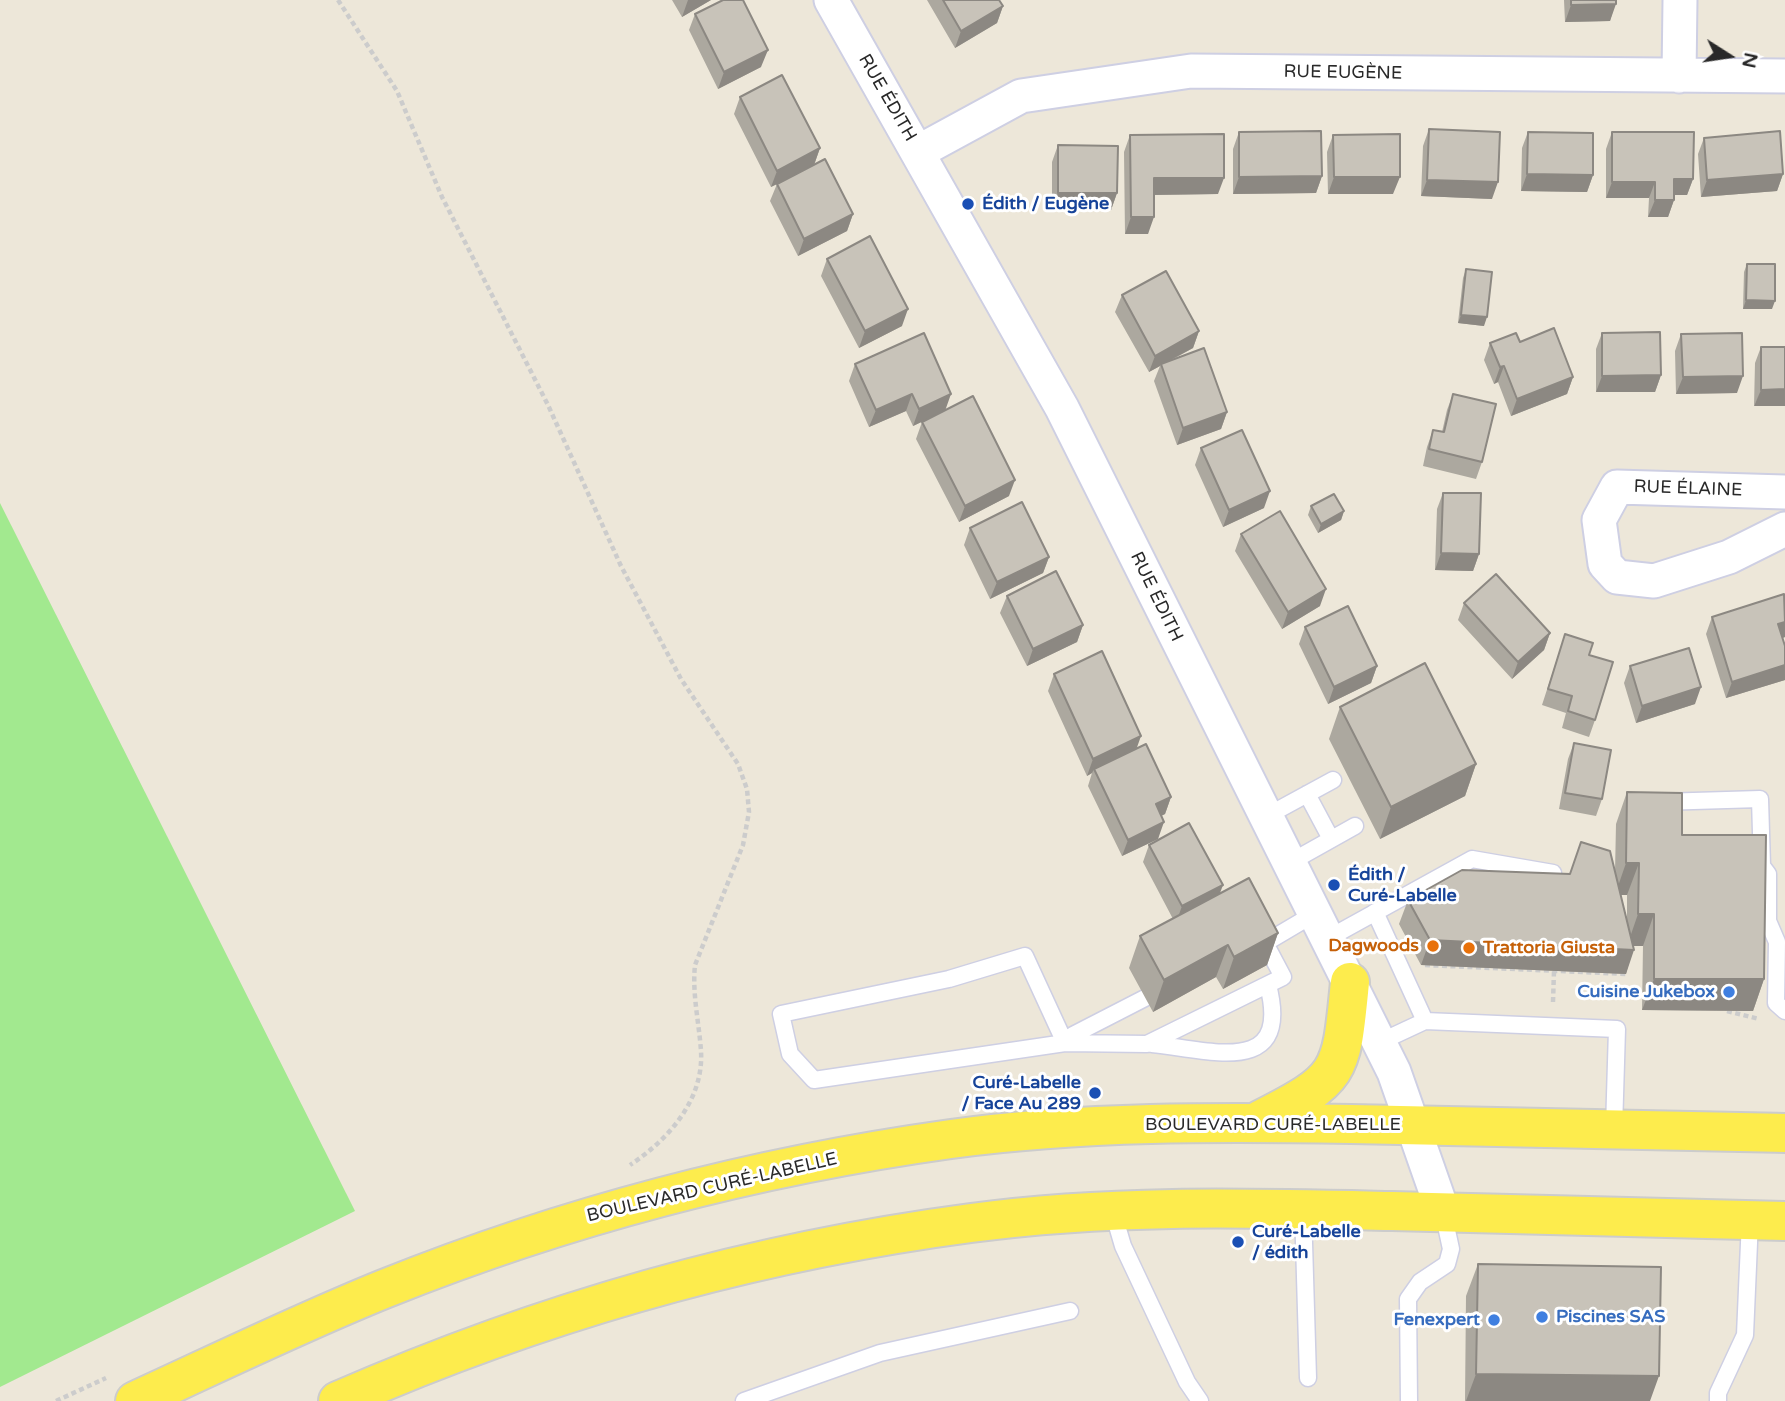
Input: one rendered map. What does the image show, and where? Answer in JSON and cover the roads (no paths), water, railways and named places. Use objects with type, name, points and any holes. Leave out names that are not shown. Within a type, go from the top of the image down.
[{"type":"main road","points":[[1255,1123],[1313,1092],[1332,1072],[1343,1046],[1350,982]]},
{"type":"main road","name":"BOULEVARD CURÉ-LABELLE","points":[[135,1401],[332,1311],[449,1265],[574,1222],[741,1177],[955,1139],[1114,1125],[1255,1123],[1785,1133]]},
{"type":"main road","points":[[338,1401],[452,1353],[525,1326],[727,1268],[876,1238],[971,1223],[1113,1212],[1303,1209],[1768,1221]]},
{"type":"street","name":"RUE ÉDITH","points":[[831,0],[1062,408],[1380,1042],[1414,1125],[1443,1212]]},
{"type":"street","points":[[1679,76],[1680,0]]},
{"type":"street","name":"RUE EUGÈNE","points":[[918,152],[1021,96],[1191,71],[1785,76]]},
{"type":"street","name":"RUE ÉLAINE","points":[[1785,492],[1617,487],[1599,520],[1605,564],[1611,571],[1617,577],[1654,581],[1729,557],[1785,529]]},
{"type":"lane","points":[[1265,817],[1333,780]]},
{"type":"lane","points":[[1307,794],[1331,839]]},
{"type":"lane","points":[[1638,803],[1760,799],[1762,866],[1768,874],[1768,922],[1777,942],[1776,1003],[1785,1011]]},
{"type":"lane","points":[[1289,863],[1355,826]]},
{"type":"lane","points":[[1147,1044],[1283,977],[1265,943],[1376,912],[1472,859],[1553,873]]},
{"type":"lane","points":[[1376,912],[1425,1021]]},
{"type":"lane","points":[[1768,922],[1785,921]]},
{"type":"lane","points":[[1065,1043],[1025,956],[949,979],[780,1014],[790,1054],[814,1080],[1065,1043],[1147,1044],[1230,1052],[1259,1047],[1268,1040],[1275,1019],[1268,985]]},
{"type":"lane","points":[[1065,1043],[1073,1035],[1145,998]]},
{"type":"lane","points":[[1380,1042],[1425,1021],[1617,1028],[1614,1129]]},
{"type":"lane","points":[[1303,1209],[1308,1378]]},
{"type":"lane","points":[[1113,1212],[1123,1245],[1187,1382],[1200,1401]]},
{"type":"lane","points":[[1409,1401],[1408,1299],[1420,1282],[1447,1264],[1451,1249],[1443,1212]]},
{"type":"lane","points":[[1717,1401],[1718,1393],[1745,1335],[1768,1221]]},
{"type":"lane","points":[[744,1401],[880,1353],[1070,1311]]},
{"type":"place","name":"Édith / Eugène","points":[[968,204]]},
{"type":"place","name":"Édith / Curé-Labelle","points":[[1334,885]]},
{"type":"place","name":"Dagwoods","points":[[1433,946]]},
{"type":"place","name":"Trattoria Giusta","points":[[1469,948]]},
{"type":"place","name":"Cuisine Jukebox","points":[[1729,992]]},
{"type":"place","name":"Curé-Labelle / Face Au 289","points":[[1095,1093]]},
{"type":"place","name":"Curé-Labelle / édith","points":[[1238,1242]]},
{"type":"place","name":"Piscines SAS","points":[[1542,1317]]},
{"type":"place","name":"Fenexpert","points":[[1494,1320]]}]
